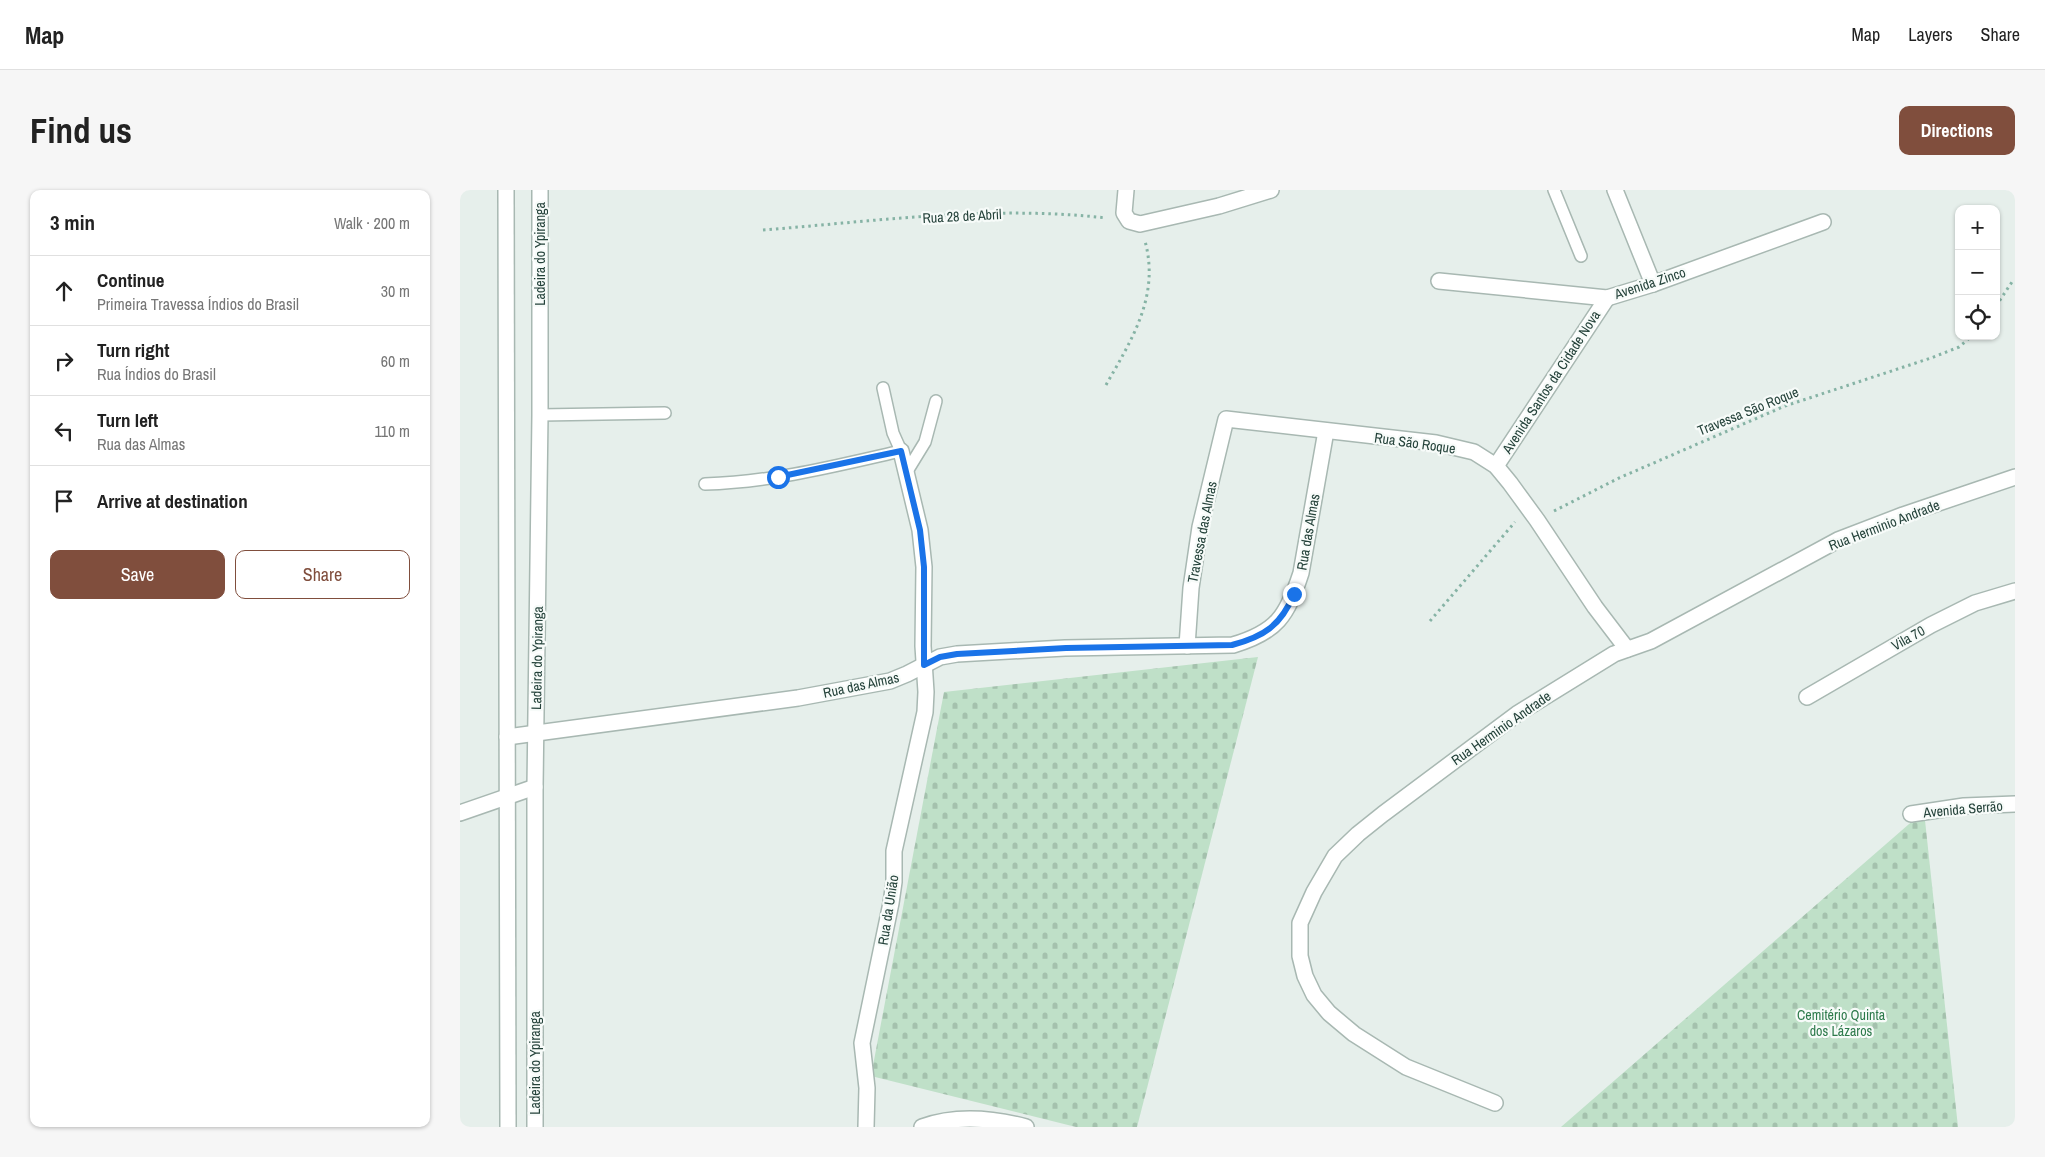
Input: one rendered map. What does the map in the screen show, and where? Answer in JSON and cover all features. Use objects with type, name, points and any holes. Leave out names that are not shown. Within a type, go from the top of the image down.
[{"type":"street","name":"Ladeira do Ypiranga","points":[[506,190],[508,1127]]},
{"type":"street","name":"Ladeira do Ypiranga","points":[[535,1127],[535,787],[540,415],[540,190]]},
{"type":"street","points":[[1126,190],[1124,212],[1135,222],[1219,206],[1271,190]]},
{"type":"street","points":[[1615,190],[1653,284]]},
{"type":"street","name":"Avenida Zinco","points":[[1439,281],[1606,298],[1653,284],[1823,222]]},
{"type":"street","name":"Avenida Santos da Cidade Nova","points":[[1496,466],[1606,298]]},
{"type":"street","name":"Rua São Roque","points":[[1226,419],[1436,444],[1474,452],[1496,466],[1528,507],[1595,607],[1628,648]]},
{"type":"street","name":"Travessa das Almas","points":[[1187,646],[1191,588],[1200,527],[1226,419]]},
{"type":"street","name":"Rua das Almas","points":[[507,737],[807,696],[890,681],[940,657],[957,654],[1066,648],[1232,645],[1250,640],[1278,622],[1289,605],[1301,573],[1326,431]]},
{"type":"street","name":"Rua da União","points":[[866,1127],[867,1088],[862,1043],[891,902],[894,882],[894,851],[925,712],[924,567],[920,530],[901,451]]},
{"type":"street","name":"Rua Herminio Andrade","points":[[1495,1103],[1406,1067],[1354,1034],[1329,1013],[1314,995],[1305,976],[1300,956],[1300,924],[1310,899],[1335,856],[1358,834],[1517,714],[1614,654],[1651,641],[1838,540],[1903,515],[2015,477]]},
{"type":"street","name":"Vila 70","points":[[1807,697],[1931,625],[1975,604],[2015,591]]},
{"type":"street","points":[[460,813],[535,787]]},
{"type":"street","name":"Avenida Serrão","points":[[1911,814],[1964,806],[2015,804]]},
{"type":"street","points":[[922,1127],[960,1119],[986,1120],[1026,1127]]},
{"type":"lane","points":[[1554,190],[1582,256]]},
{"type":"lane","points":[[705,484],[744,482],[778,477],[901,451],[893,433],[884,388]]},
{"type":"lane","points":[[906,473],[925,442],[936,401]]},
{"type":"lane","points":[[540,415],[665,413]]},
{"type":"path","name":"Rua 28 de Abril","points":[[763,230],[995,213],[1040,213],[1135,222]]},
{"type":"path","points":[[1106,385],[1134,337],[1146,302],[1149,281],[1149,255],[1135,222]]},
{"type":"path","points":[[2000,300],[2012,282],[2015,282]]},
{"type":"path","name":"Travessa São Roque","points":[[1537,520],[1619,478],[1786,406],[1938,355],[1959,347],[1967,340]]},
{"type":"path","points":[[1430,621],[1528,507]]},
{"type":"green space","points":[[1258,657],[1137,1127],[1076,1127],[871,1076],[944,692]]},
{"type":"green space","name":"Cemitério Quinta dos Lázaros","points":[[1924,811],[1958,1127],[1561,1127]]},
{"type":"route","points":[[778,477],[810,472],[901,451],[920,530],[924,567],[924,665],[940,657],[957,654],[1066,648],[1232,645],[1250,640],[1278,622],[1294,594]]}]
